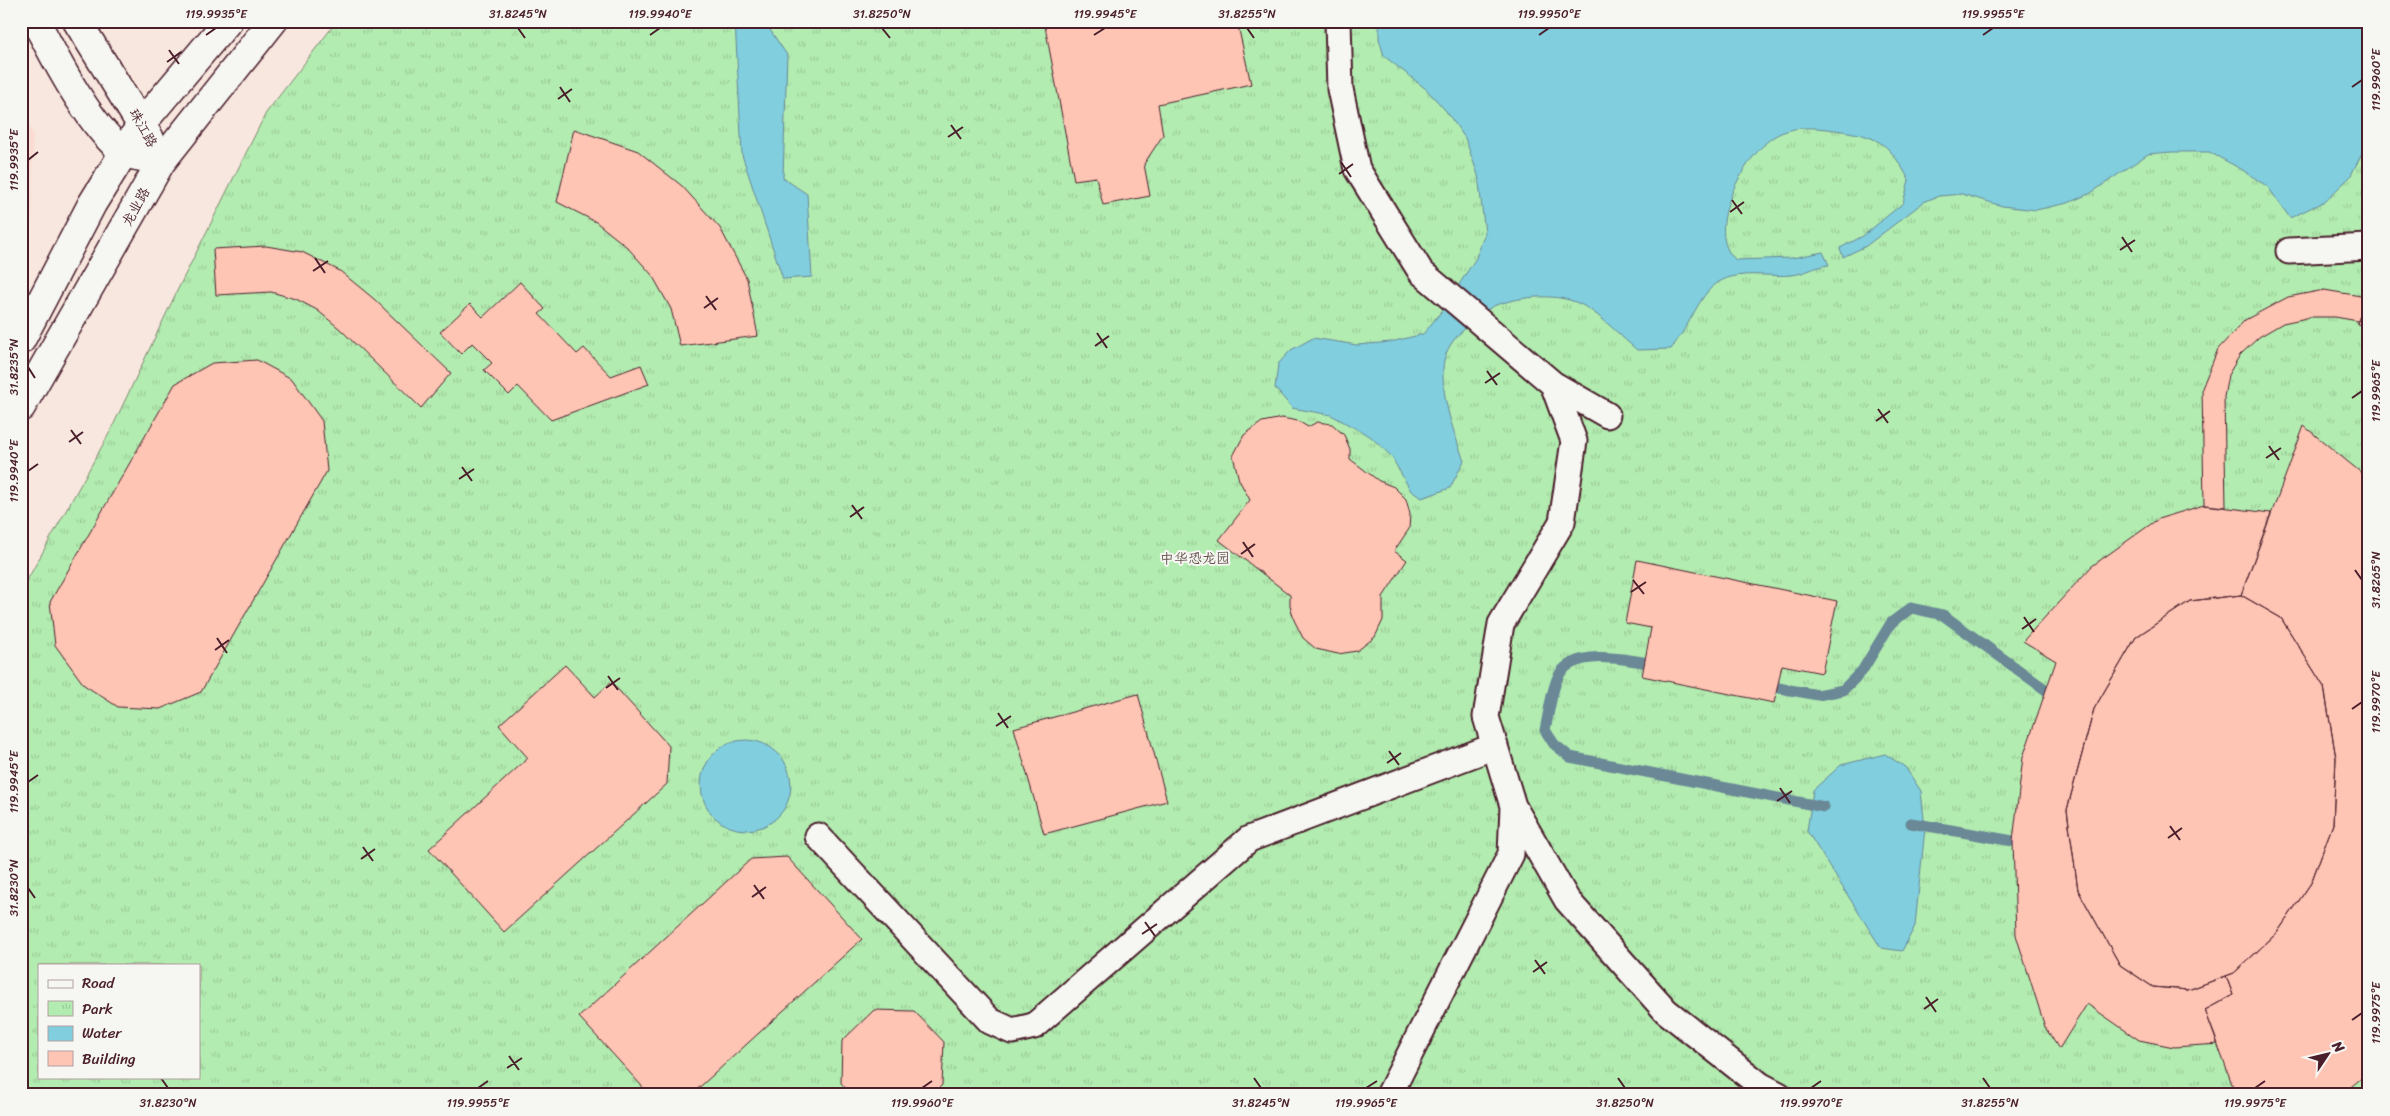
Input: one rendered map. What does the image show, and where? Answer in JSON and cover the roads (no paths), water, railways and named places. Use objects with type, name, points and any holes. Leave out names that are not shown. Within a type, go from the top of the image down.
[{"type":"street","name":"珠江路","points":[[36,21],[53,56],[102,132],[124,152],[161,162]]},
{"type":"street","points":[[21,340],[92,204],[142,123],[228,21]]},
{"type":"street","name":"龙业路","points":[[21,408],[161,162],[274,21]]},
{"type":"street","points":[[1338,21],[1340,90],[1357,169],[1421,272],[1553,384],[1608,414]]},
{"type":"street","name":"珠江路","points":[[79,25],[142,123],[161,162]]},
{"type":"street","points":[[2290,251],[2369,247]]},
{"type":"street","points":[[1553,384],[1574,441],[1562,522],[1501,624],[1486,717],[1513,806],[1567,900],[1666,1011],[1760,1085],[1779,1095]]},
{"type":"street","points":[[818,836],[990,1021],[1012,1030],[1034,1026],[1249,839],[1495,746]]},
{"type":"street","points":[[1389,1095],[1511,854],[1513,806]]},
{"type":"water","points":[[735,21],[764,21],[787,55],[783,178],[807,194],[812,277],[783,279],[742,155]]},
{"type":"water","points":[[1379,21],[2369,21],[2369,140],[2350,177],[2325,201],[2290,218],[2268,187],[2241,169],[2209,152],[2148,154],[2091,193],[2068,203],[2036,210],[2002,206],[1962,194],[1939,196],[1925,201],[1866,246],[1843,257],[1840,248],[1863,236],[1903,203],[1909,180],[1890,151],[1866,136],[1817,128],[1800,128],[1783,132],[1763,145],[1751,159],[1731,194],[1725,213],[1724,231],[1727,247],[1736,260],[1792,258],[1823,252],[1829,265],[1792,275],[1746,275],[1723,280],[1710,289],[1700,302],[1671,349],[1637,350],[1591,310],[1564,299],[1541,297],[1518,299],[1492,307],[1455,338],[1444,360],[1444,393],[1449,416],[1464,461],[1450,488],[1422,498],[1411,491],[1391,456],[1371,437],[1331,415],[1292,408],[1275,388],[1278,364],[1291,350],[1313,338],[1357,345],[1391,342],[1423,334],[1442,311],[1476,258],[1485,233],[1478,175],[1465,138],[1446,111],[1426,89],[1384,56],[1379,39]]},
{"type":"water","points":[[746,740],[763,744],[778,753],[787,768],[791,785],[787,802],[778,817],[763,826],[746,830],[729,826],[714,817],[705,802],[701,785],[705,768],[714,753],[729,744]]},
{"type":"water","points":[[1885,754],[1905,767],[1921,791],[1925,828],[1915,926],[1902,951],[1881,948],[1807,831],[1813,790],[1841,765]]},
{"type":"waterway","points":[[1762,685],[1818,695],[1843,690],[1862,671],[1891,623],[1911,608],[1943,615],[2046,690]]},
{"type":"waterway","points":[[1658,665],[1618,658],[1589,658],[1576,661],[1565,667],[1556,683],[1545,730],[1554,744],[1570,757],[1824,807]]},
{"type":"waterway","points":[[1911,823],[2013,841]]},
{"type":"park label","name":"中华恐龙园","points":[[1195,558]]}]
